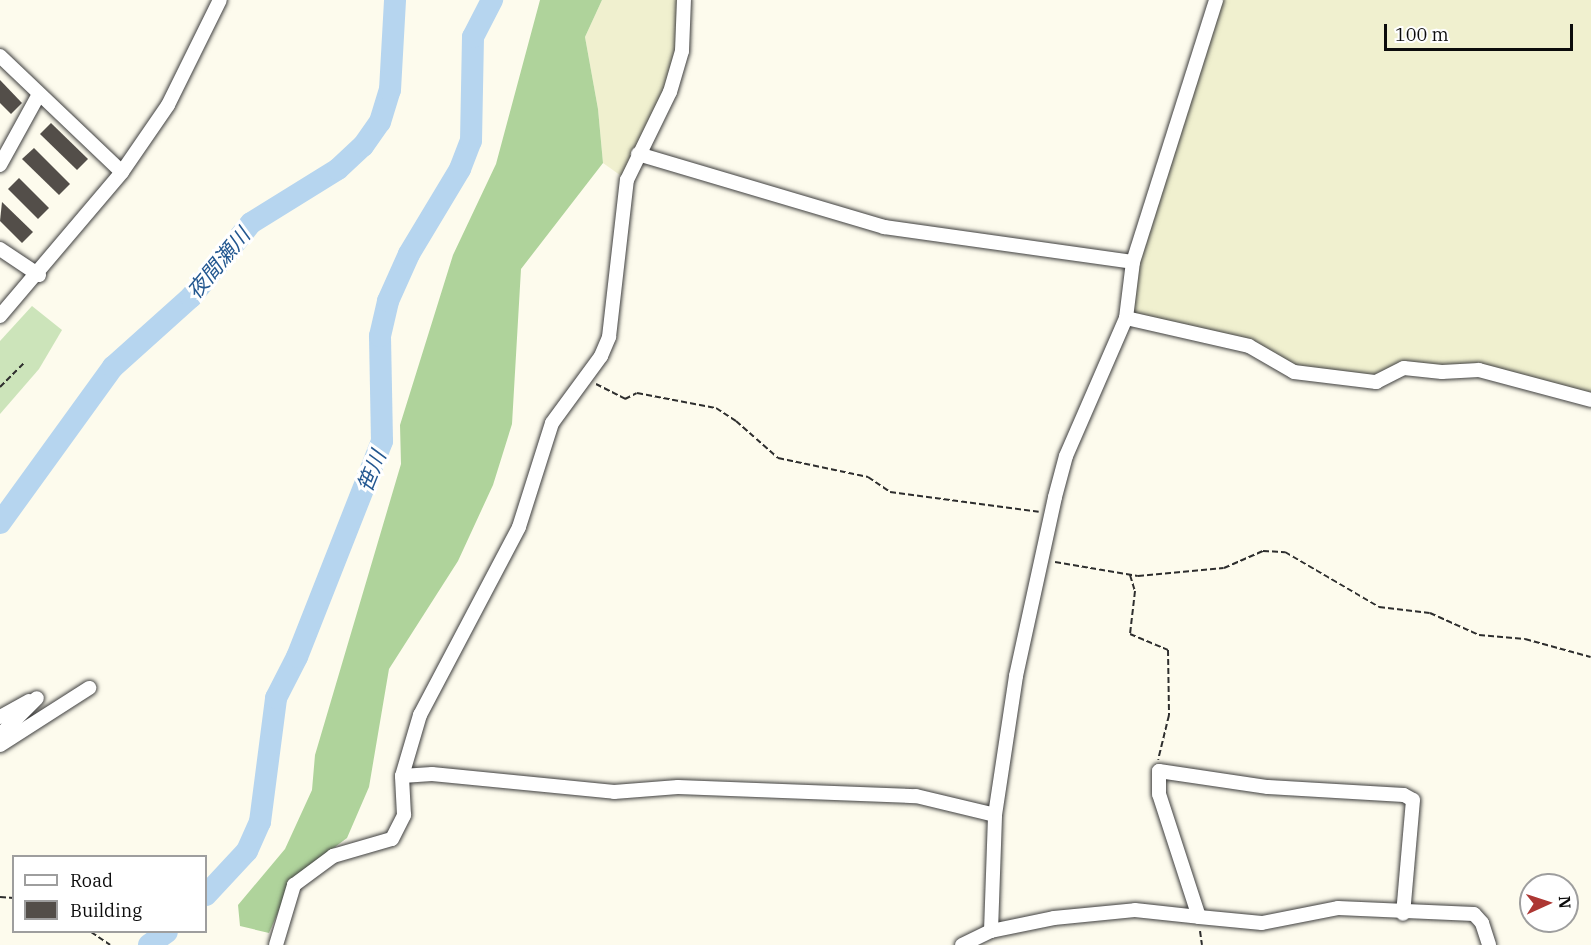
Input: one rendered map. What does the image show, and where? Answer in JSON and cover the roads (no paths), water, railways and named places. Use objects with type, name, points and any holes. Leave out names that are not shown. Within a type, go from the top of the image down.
[{"type":"street","points":[[0,316],[39,274],[122,172],[168,105],[219,0]]},
{"type":"street","points":[[276,945],[294,885],[333,856],[392,839],[404,815],[402,776],[420,715],[519,527],[552,423],[601,357],[609,337],[627,180],[670,92],[682,51],[684,0]]},
{"type":"street","points":[[991,931],[995,815],[1016,676],[1051,514],[1066,456],[1126,318],[1133,262],[1216,0]]},
{"type":"street","points":[[0,56],[122,172]]},
{"type":"street","points":[[0,165],[39,94]]},
{"type":"street","points":[[638,154],[884,227],[1133,262]]},
{"type":"street","points":[[0,249],[39,274]]},
{"type":"street","points":[[1126,318],[1249,346],[1294,372],[1376,382],[1404,368],[1442,372],[1479,370],[1591,400]]},
{"type":"street","points":[[0,745],[89,687]]},
{"type":"street","points":[[0,717],[37,698],[0,735]]},
{"type":"street","points":[[1199,916],[1162,804],[1159,771],[1268,787],[1404,795],[1413,800],[1403,914]]},
{"type":"street","points":[[402,776],[432,774],[614,792],[678,787],[915,796],[995,815]]},
{"type":"street","points":[[962,945],[991,931],[1054,918],[1135,910],[1262,923],[1338,908],[1403,914],[1474,914],[1482,923],[1489,945]]},
{"type":"waterway","name":"夜間瀬川","points":[[0,523],[113,367],[191,297],[251,223],[338,169],[363,146],[380,122],[390,90],[395,0]]},
{"type":"waterway","name":"笹川","points":[[207,894],[247,851],[260,822],[276,698],[297,657],[382,441],[380,336],[388,301],[409,254],[460,169],[471,141],[473,37],[492,0]]},
{"type":"waterway","name":"笹川","points":[[149,945],[166,933]]}]
